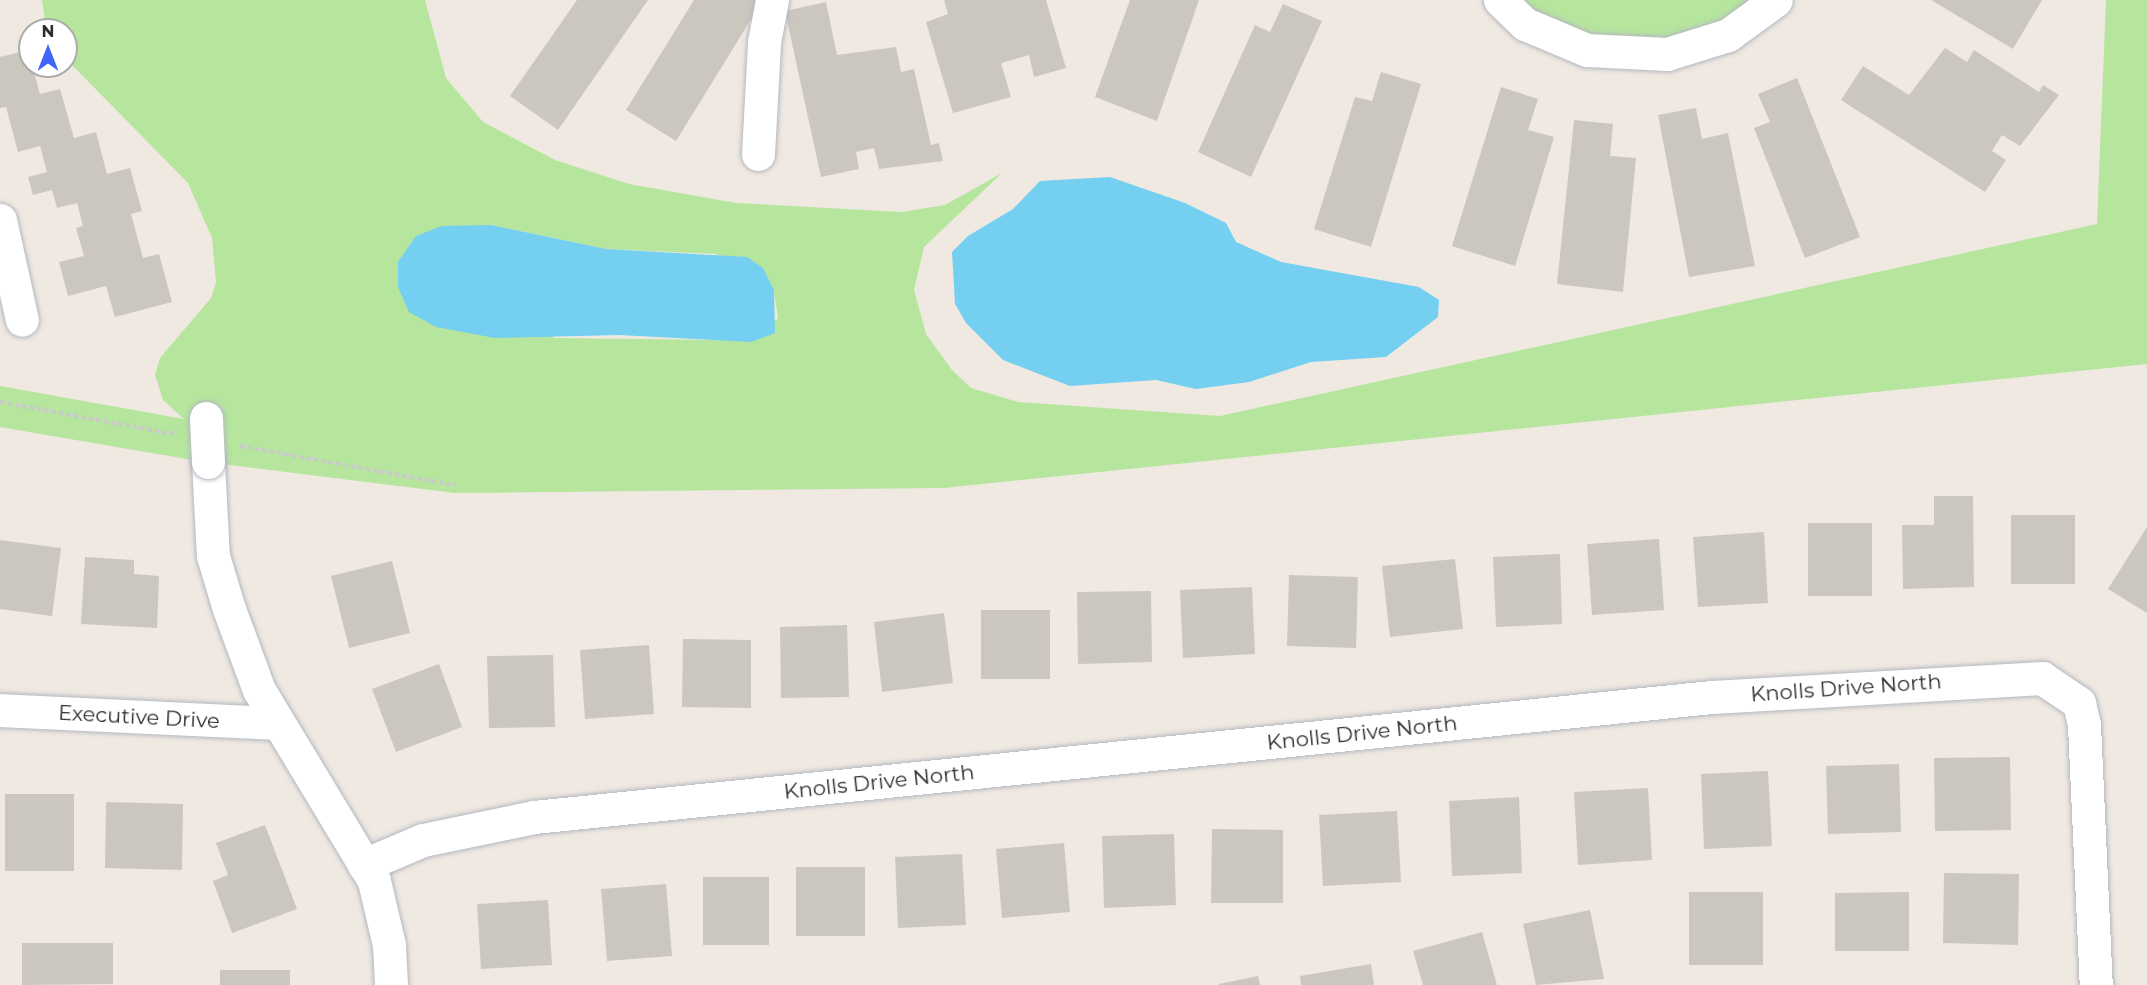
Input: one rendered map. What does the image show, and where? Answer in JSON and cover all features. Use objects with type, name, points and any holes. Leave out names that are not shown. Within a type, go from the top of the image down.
[{"type":"street","points":[[758,154],[764,42],[772,0]]},
{"type":"street","points":[[1500,0],[1525,24],[1587,51],[1667,54],[1728,35],[1776,0]]},
{"type":"street","points":[[0,220],[22,320]]},
{"type":"street","points":[[206,411],[213,556],[259,690],[374,881],[389,945],[391,985]]},
{"type":"street","name":"Knolls Drive North","points":[[364,865],[423,840],[534,817],[1712,697],[2042,678],[2079,703],[2085,725],[2096,985]]},
{"type":"street","name":"Executive Drive","points":[[0,710],[278,723]]},
{"type":"green space","points":[[42,0],[425,0],[446,78],[483,122],[555,160],[629,184],[736,203],[902,212],[945,205],[1002,173],[924,247],[914,290],[926,334],[952,370],[971,388],[1018,402],[1220,416],[2097,224],[2106,0],[2147,0],[2147,364],[944,488],[455,493],[198,461],[0,427],[0,386],[184,419],[163,400],[155,375],[160,358],[211,298],[216,282],[212,238],[188,183],[78,71],[78,18],[44,18]],"holes":[[[491,225],[606,249],[716,254],[774,290],[778,319],[722,340],[554,338]]]},
{"type":"green space","points":[[1500,0],[1776,0],[1728,35],[1587,50]]},
{"type":"water","points":[[1110,177],[1185,203],[1226,223],[1236,242],[1281,262],[1419,287],[1439,300],[1438,317],[1386,357],[1311,362],[1249,382],[1196,389],[1156,380],[1070,386],[1003,360],[966,323],[955,304],[952,252],[968,236],[1013,209],[1040,181]]},
{"type":"water","points":[[491,225],[606,249],[747,257],[763,268],[774,290],[775,333],[751,342],[619,335],[495,338],[436,327],[409,312],[398,287],[398,262],[416,236],[442,226]]},
{"type":"building","points":[[577,0],[648,0],[558,130],[510,96]]},
{"type":"building","points":[[694,0],[763,0],[676,141],[626,110]]},
{"type":"building","points":[[944,0],[1046,0],[1066,68],[1034,77],[1029,55],[1001,63],[1011,97],[953,113],[926,22],[948,14]]},
{"type":"building","points":[[1130,0],[1199,0],[1157,121],[1095,97]]},
{"type":"building","points":[[1931,0],[2042,0],[2013,49]]},
{"type":"building","points":[[826,2],[837,55],[896,47],[901,72],[914,69],[931,145],[939,143],[943,161],[879,169],[874,148],[856,152],[859,169],[821,177],[785,11]]},
{"type":"building","points":[[1283,4],[1322,21],[1251,177],[1198,152],[1255,25],[1270,32]]},
{"type":"building","points":[[1945,48],[1967,62],[1974,50],[2039,92],[2043,85],[2059,95],[2020,146],[2002,135],[1992,151],[2006,160],[1985,192],[1841,100],[1863,66],[1909,95]]},
{"type":"building","points":[[18,52],[18,78],[36,78],[40,94],[60,89],[74,138],[96,132],[107,174],[130,168],[142,211],[131,214],[143,258],[159,254],[172,302],[115,317],[106,286],[68,296],[59,262],[84,256],[76,228],[83,226],[77,203],[57,208],[52,190],[33,195],[28,177],[47,172],[40,146],[18,152],[6,107],[0,108],[0,57]]},
{"type":"building","points":[[1381,72],[1421,84],[1371,247],[1314,229],[1355,97],[1372,101]]},
{"type":"building","points":[[1797,78],[1860,237],[1805,258],[1754,128],[1770,122],[1758,94]]},
{"type":"building","points":[[1501,87],[1538,99],[1528,130],[1554,137],[1515,266],[1452,246]]},
{"type":"building","points":[[1696,108],[1702,139],[1728,133],[1755,266],[1689,277],[1658,115]]},
{"type":"building","points":[[1574,120],[1613,124],[1610,156],[1636,158],[1623,292],[1557,284]]},
{"type":"building","points":[[1934,496],[1973,496],[1974,587],[1903,589],[1902,525],[1934,525]]},
{"type":"building","points":[[2011,515],[2075,515],[2075,584],[2011,584]]},
{"type":"building","points":[[1808,523],[1872,523],[1872,596],[1808,596]]},
{"type":"building","points":[[2147,527],[2147,613],[2108,589]]},
{"type":"building","points":[[1764,532],[1768,603],[1698,607],[1693,537]]},
{"type":"building","points":[[1659,539],[1664,610],[1592,615],[1587,544]]},
{"type":"building","points":[[0,540],[61,548],[52,616],[0,609]]},
{"type":"building","points":[[1560,554],[1562,624],[1496,627],[1493,557]]},
{"type":"building","points":[[85,557],[134,560],[134,574],[159,576],[157,628],[81,624]]},
{"type":"building","points":[[1455,559],[1463,629],[1390,637],[1382,566]]},
{"type":"building","points":[[392,561],[410,633],[349,648],[331,576]]},
{"type":"building","points":[[1289,575],[1358,577],[1356,648],[1287,646]]},
{"type":"building","points":[[1252,587],[1255,654],[1183,658],[1180,590]]},
{"type":"building","points":[[1151,591],[1152,662],[1078,664],[1077,592]]},
{"type":"building","points":[[981,610],[1050,610],[1050,679],[981,679]]},
{"type":"building","points":[[944,613],[953,683],[882,692],[874,622]]},
{"type":"building","points":[[847,625],[849,697],[781,698],[780,627]]},
{"type":"building","points":[[683,639],[751,640],[751,708],[682,707]]},
{"type":"building","points":[[649,645],[654,714],[585,719],[580,650]]},
{"type":"building","points":[[553,655],[555,727],[489,728],[487,656]]},
{"type":"building","points":[[439,664],[462,727],[396,752],[372,689]]},
{"type":"building","points":[[2010,757],[2011,830],[1935,831],[1934,758]]},
{"type":"building","points":[[1899,764],[1901,832],[1828,834],[1826,766]]},
{"type":"building","points":[[1768,771],[1772,846],[1704,849],[1701,774]]},
{"type":"building","points":[[1648,788],[1652,860],[1578,865],[1574,792]]},
{"type":"building","points":[[5,794],[74,794],[74,871],[5,871]]},
{"type":"building","points":[[1519,797],[1522,873],[1452,876],[1449,801]]},
{"type":"building","points":[[106,802],[183,804],[182,870],[105,868]]},
{"type":"building","points":[[1397,811],[1401,882],[1323,886],[1319,815]]},
{"type":"building","points":[[265,825],[297,909],[232,933],[213,881],[228,875],[216,843]]},
{"type":"building","points":[[1212,829],[1283,830],[1283,903],[1211,903]]},
{"type":"building","points":[[1174,834],[1176,905],[1104,908],[1102,836]]},
{"type":"building","points":[[1064,843],[1070,912],[1002,918],[996,849]]},
{"type":"building","points":[[962,854],[966,925],[898,928],[895,857]]},
{"type":"building","points":[[796,867],[865,867],[865,936],[796,936]]},
{"type":"building","points":[[1944,873],[2019,874],[2018,945],[1943,943]]},
{"type":"building","points":[[703,877],[769,877],[769,945],[703,945]]},
{"type":"building","points":[[666,884],[672,956],[607,961],[601,889]]},
{"type":"building","points":[[1689,892],[1763,892],[1763,965],[1689,965]]},
{"type":"building","points":[[1909,892],[1909,951],[1835,951],[1835,893]]},
{"type":"building","points":[[548,900],[552,965],[481,969],[477,904]]},
{"type":"building","points":[[1590,910],[1604,979],[1536,985],[1523,924]]},
{"type":"building","points":[[1482,932],[1497,985],[1423,985],[1413,951]]},
{"type":"building","points":[[22,943],[113,943],[113,984],[22,985]]},
{"type":"building","points":[[1371,964],[1374,985],[1301,985],[1300,976]]},
{"type":"building","points":[[220,970],[290,970],[290,985],[220,985]]},
{"type":"building","points":[[1258,976],[1260,985],[1219,985],[1219,984]]}]
